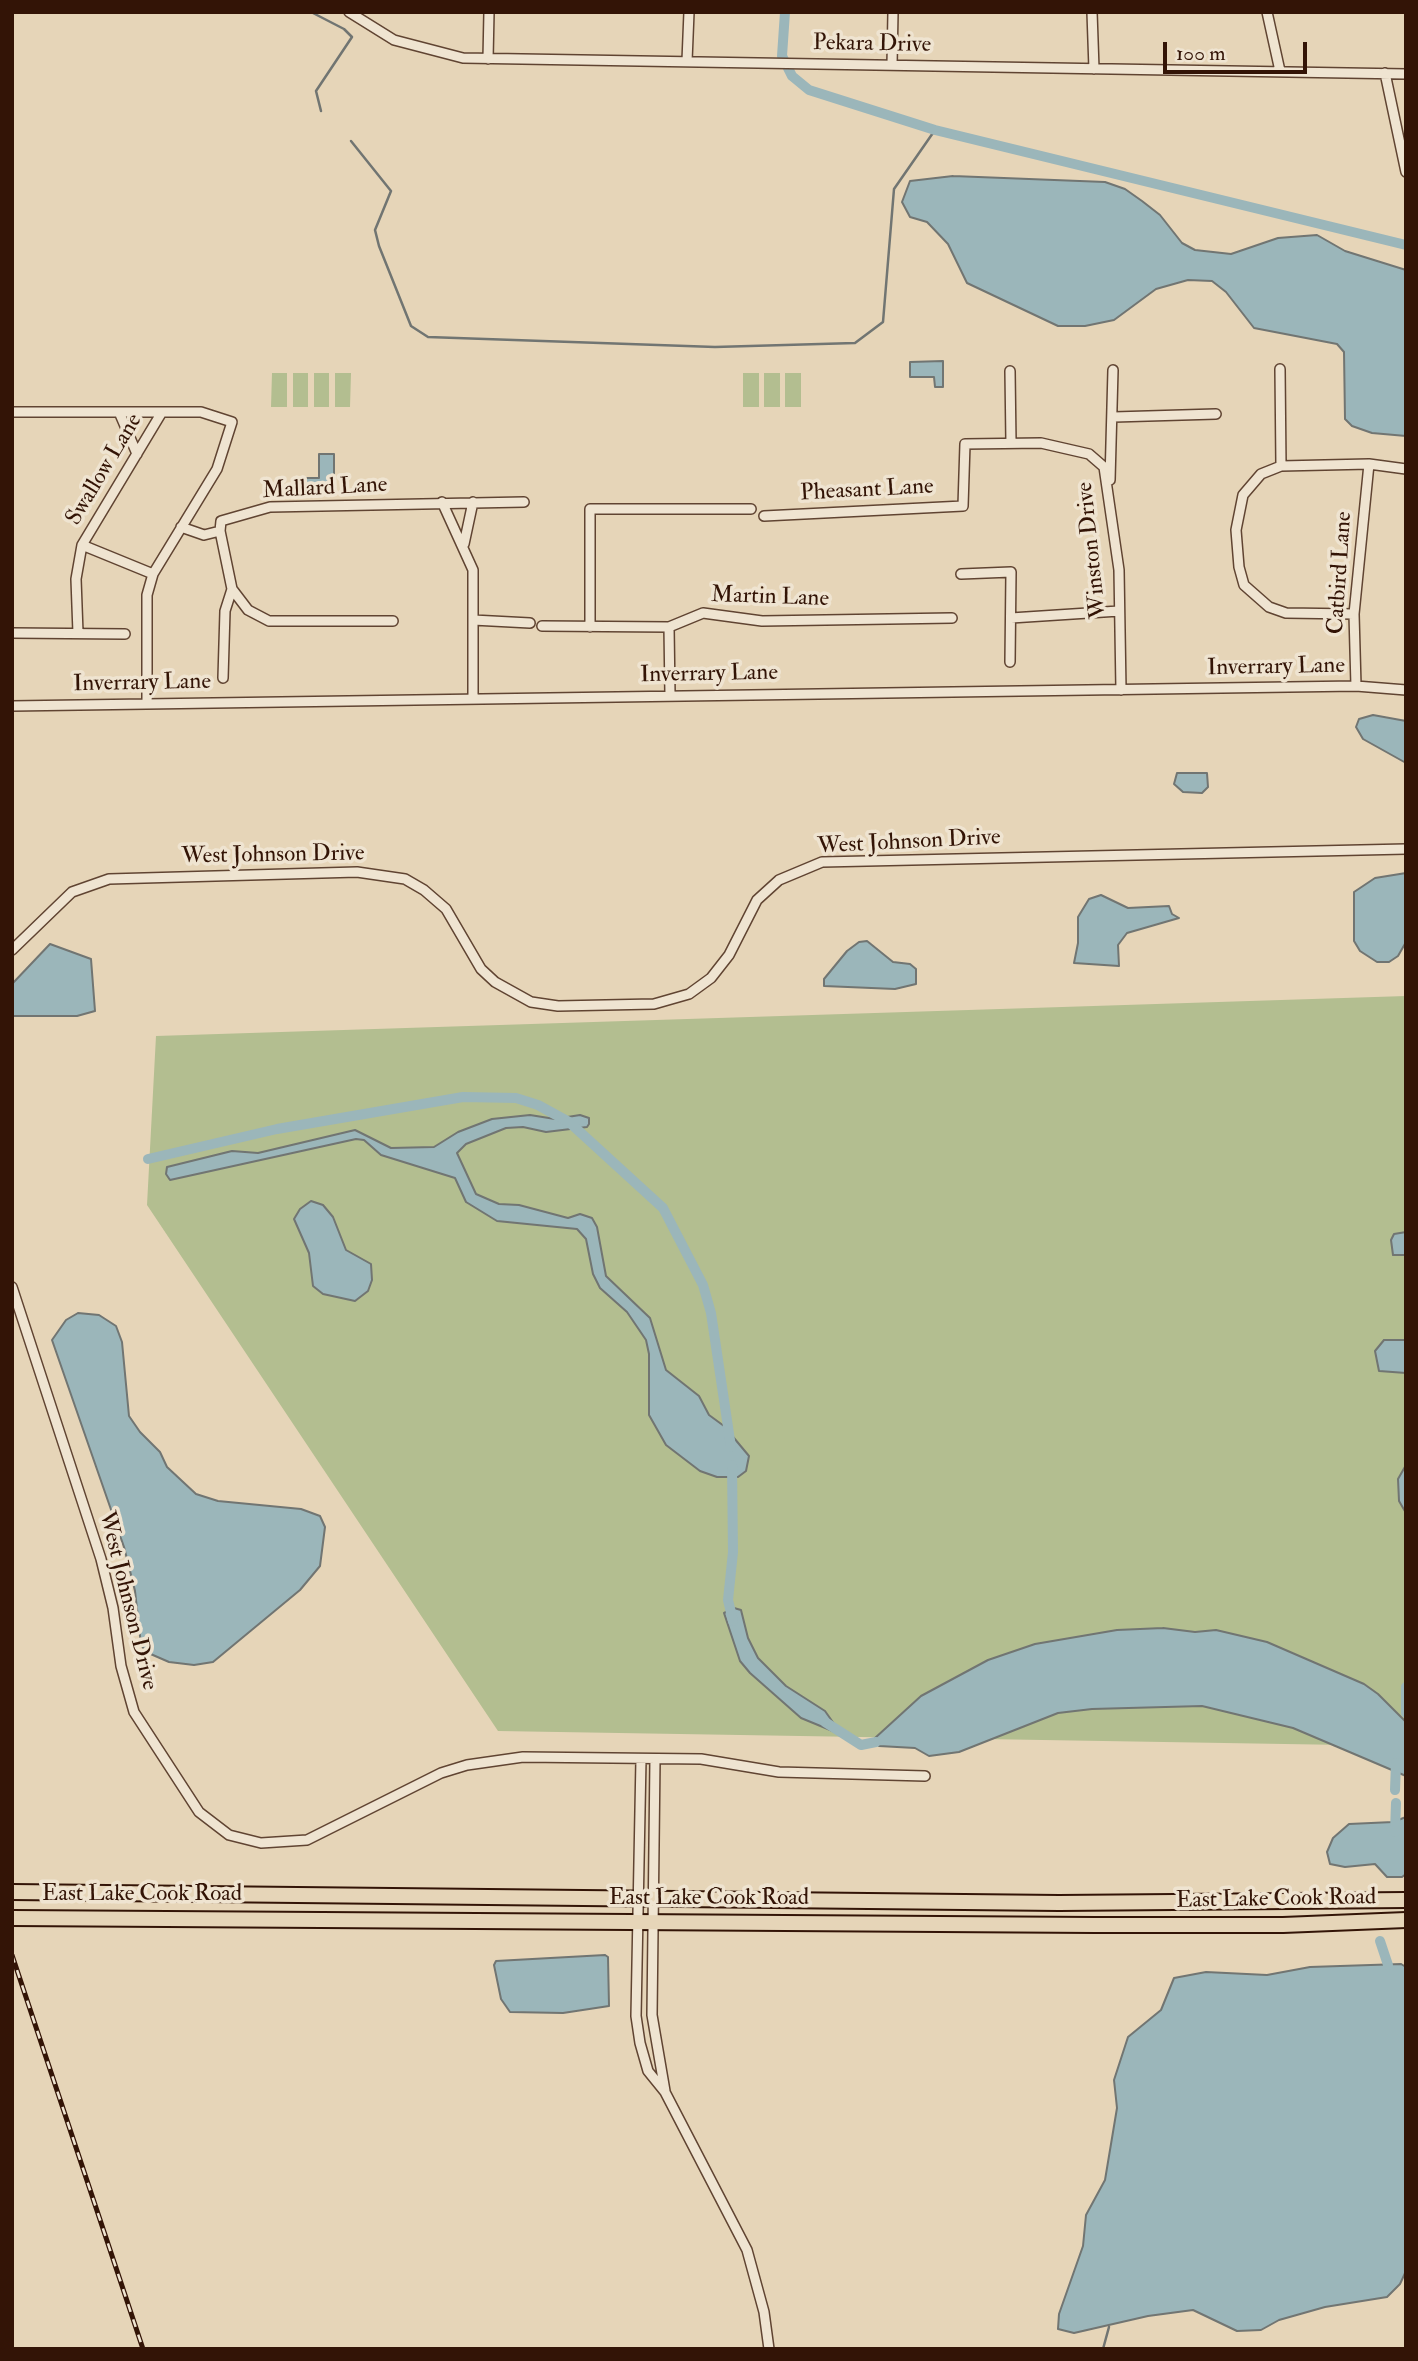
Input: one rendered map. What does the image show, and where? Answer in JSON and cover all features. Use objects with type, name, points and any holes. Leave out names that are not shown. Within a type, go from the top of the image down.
[{"type":"main road","name":"East Lake Cook Road","points":[[12,1892],[1162,1903],[1406,1900]]},
{"type":"main road","points":[[1162,1903],[1162,1925]]},
{"type":"main road","name":"East Lake Cook Road","points":[[12,1918],[1162,1925],[1283,1925],[1406,1920]]},
{"type":"street","name":"Pekara Drive","points":[[349,12],[372,29],[424,51],[463,58],[1406,74]]},
{"type":"street","points":[[488,59],[489,12]]},
{"type":"street","points":[[687,61],[689,12]]},
{"type":"street","points":[[892,65],[893,12]]},
{"type":"street","points":[[1092,12],[1094,69]]},
{"type":"street","points":[[1266,12],[1280,71]]},
{"type":"street","points":[[1385,73],[1406,172]]},
{"type":"street","points":[[1280,369],[1281,466]]},
{"type":"street","points":[[1109,499],[1114,417],[1113,370]]},
{"type":"street","points":[[1010,372],[1012,443]]},
{"type":"street","points":[[12,412],[201,412],[232,422],[217,469],[153,574],[147,595],[147,702]]},
{"type":"street","points":[[119,412],[137,454]]},
{"type":"street","name":"Swallow Lane","points":[[78,633],[76,579],[82,545],[162,412]]},
{"type":"street","points":[[1114,417],[1216,414]]},
{"type":"street","name":"Winston Drive","points":[[963,496],[965,444],[1041,443],[1089,454],[1104,467],[1119,570],[1121,690]]},
{"type":"street","points":[[1353,614],[1286,613],[1269,607],[1244,585],[1239,567],[1238,510],[1249,485],[1261,474],[1281,466],[1369,464],[1406,469]]},
{"type":"street","name":"Catbird Lane","points":[[1356,686],[1353,614],[1369,464]]},
{"type":"street","name":"Pheasant Lane","points":[[764,516],[963,506],[963,496]]},
{"type":"street","points":[[473,699],[473,570],[464,544],[442,502],[524,502]]},
{"type":"street","name":"Mallard Lane","points":[[220,531],[221,521],[270,507],[442,502]]},
{"type":"street","points":[[464,544],[473,502]]},
{"type":"street","points":[[590,627],[590,509],[751,509]]},
{"type":"street","points":[[181,527],[204,535],[220,531],[232,589],[248,610],[269,621],[393,621]]},
{"type":"street","points":[[82,545],[153,574]]},
{"type":"street","points":[[961,575],[1011,572],[1010,662]]},
{"type":"street","points":[[223,678],[225,611],[232,589]]},
{"type":"street","points":[[1011,618],[1119,611]]},
{"type":"street","name":"Martin Lane","points":[[542,626],[669,626],[703,613],[762,621],[952,618]]},
{"type":"street","points":[[473,620],[530,623]]},
{"type":"street","points":[[669,626],[670,695]]},
{"type":"street","points":[[12,632],[125,634]]},
{"type":"street","name":"Inverrary Lane","points":[[12,706],[1356,686],[1406,690]]},
{"type":"street","name":"West Johnson Drive","points":[[12,950],[72,892],[109,879],[357,872],[405,880],[424,890],[446,909],[481,969],[495,982],[531,1002],[558,1006],[654,1004],[671,1001],[701,986],[729,955],[757,900],[779,880],[822,862],[1406,849]]},
{"type":"street","name":"West Johnson Drive","points":[[12,1287],[102,1559],[113,1608],[121,1666],[134,1712],[181,1789],[215,1826],[229,1835],[254,1842],[284,1843],[307,1840],[441,1773],[467,1765],[523,1757],[701,1759],[779,1772],[925,1776]]},
{"type":"street","points":[[641,1759],[636,2016],[640,2043],[648,2071],[665,2092],[747,2250],[764,2312],[769,2349]]},
{"type":"street","points":[[655,1759],[652,2015],[665,2092]]},
{"type":"green space","points":[[272,373],[287,373],[287,407],[271,407]]},
{"type":"green space","points":[[293,373],[308,373],[308,407],[293,407]]},
{"type":"green space","points":[[314,373],[329,373],[329,407],[314,407]]},
{"type":"green space","points":[[335,373],[351,373],[350,407],[335,407]]},
{"type":"green space","points":[[743,373],[759,373],[759,407],[743,407]]},
{"type":"green space","points":[[764,373],[780,373],[780,407],[764,407]]},
{"type":"green space","points":[[785,373],[801,373],[801,407],[785,407]]},
{"type":"green space","points":[[1406,996],[1406,1746],[498,1731],[147,1205],[156,1036]]},
{"type":"water","points":[[953,176],[1105,182],[1125,189],[1142,201],[1160,215],[1182,243],[1195,250],[1231,254],[1278,238],[1317,235],[1345,251],[1406,270],[1406,436],[1372,433],[1352,426],[1345,419],[1344,352],[1337,344],[1254,328],[1226,292],[1212,281],[1188,280],[1156,289],[1114,320],[1085,326],[1058,326],[967,283],[948,244],[927,222],[910,217],[902,202],[910,181]]},
{"type":"water","points":[[943,361],[943,387],[935,387],[934,377],[910,377],[910,362]]},
{"type":"water","points":[[319,454],[334,454],[334,487],[306,488],[306,478],[319,478]]},
{"type":"water","points":[[1373,715],[1406,721],[1406,763],[1363,739],[1356,727],[1359,719]]},
{"type":"water","points":[[1177,773],[1207,773],[1208,787],[1202,793],[1183,792],[1174,784]]},
{"type":"water","points":[[1406,873],[1406,942],[1398,956],[1389,962],[1377,962],[1360,951],[1354,941],[1354,892],[1375,878]]},
{"type":"water","points":[[1101,895],[1128,908],[1169,906],[1172,914],[1179,918],[1127,933],[1118,945],[1119,966],[1074,963],[1078,943],[1078,917],[1089,899]]},
{"type":"water","points":[[867,941],[893,962],[910,964],[916,969],[916,984],[895,989],[824,986],[824,979],[847,951],[859,942]]},
{"type":"water","points":[[50,944],[91,959],[95,1011],[77,1016],[12,1016],[12,984]]},
{"type":"water","points":[[530,1115],[555,1119],[580,1115],[589,1118],[589,1124],[587,1127],[546,1132],[523,1127],[506,1128],[466,1144],[457,1153],[476,1194],[499,1204],[519,1205],[568,1218],[580,1214],[592,1218],[597,1227],[606,1276],[650,1318],[666,1370],[699,1396],[709,1415],[724,1426],[749,1456],[746,1471],[738,1477],[717,1477],[700,1471],[666,1445],[649,1415],[649,1354],[646,1340],[627,1312],[600,1288],[593,1274],[586,1239],[577,1229],[497,1221],[466,1202],[455,1178],[381,1155],[364,1140],[356,1139],[170,1180],[166,1174],[167,1167],[232,1151],[258,1153],[355,1130],[391,1148],[434,1147],[458,1132],[492,1119]]},
{"type":"water","points":[[311,1201],[323,1205],[333,1217],[346,1250],[371,1264],[372,1280],[368,1291],[355,1301],[323,1294],[313,1286],[309,1253],[294,1219],[300,1209]]},
{"type":"water","points":[[1406,1232],[1406,1255],[1393,1255],[1391,1240],[1394,1234]]},
{"type":"water","points":[[78,1313],[99,1315],[116,1326],[122,1342],[129,1416],[140,1432],[160,1452],[167,1467],[196,1494],[218,1501],[301,1509],[320,1516],[325,1527],[320,1566],[300,1590],[213,1662],[194,1665],[169,1662],[146,1652],[141,1645],[135,1591],[124,1547],[52,1340],[66,1320]]},
{"type":"water","points":[[1384,1340],[1406,1340],[1406,1373],[1379,1371],[1375,1351]]},
{"type":"water","points":[[1406,1465],[1406,1513],[1399,1501],[1398,1479]]},
{"type":"water","points":[[734,1608],[741,1610],[748,1638],[758,1658],[786,1686],[825,1711],[837,1728],[835,1732],[801,1718],[740,1661],[724,1613]]},
{"type":"water","points":[[1163,1628],[1195,1632],[1216,1630],[1267,1642],[1364,1684],[1406,1722],[1406,1776],[1293,1728],[1202,1706],[1092,1709],[1058,1713],[959,1752],[929,1756],[915,1748],[879,1746],[875,1738],[921,1696],[988,1660],[1035,1644],[1117,1630]]},
{"type":"water","points":[[1406,1817],[1406,1874],[1402,1877],[1387,1877],[1375,1864],[1345,1867],[1330,1864],[1327,1852],[1333,1838],[1349,1824],[1393,1822]]},
{"type":"water","points":[[605,1955],[608,1957],[609,2006],[563,2013],[510,2012],[501,1999],[494,1965],[496,1961]]},
{"type":"water","points":[[1401,1964],[1406,1967],[1406,2271],[1400,2284],[1387,2297],[1325,2307],[1279,2320],[1261,2330],[1237,2331],[1193,2310],[1148,2316],[1074,2333],[1058,2329],[1059,2314],[1083,2246],[1086,2215],[1105,2180],[1117,2108],[1114,2080],[1128,2037],[1161,2010],[1174,1978],[1206,1972],[1267,1975],[1310,1967]]},
{"type":"waterway","points":[[311,12],[344,29],[352,37],[316,91],[321,111]]},
{"type":"waterway","points":[[785,12],[782,56],[792,76],[809,90],[935,130],[1406,245]]},
{"type":"waterway","points":[[351,141],[391,191],[375,230],[379,246],[411,326],[428,337],[715,347],[855,343],[883,322],[894,189],[935,130]]},
{"type":"waterway","points":[[148,1159],[277,1129],[463,1097],[516,1098],[538,1105],[569,1122],[663,1208],[703,1285],[711,1313],[731,1447]]},
{"type":"waterway","points":[[732,1465],[733,1552],[728,1600],[733,1621]]},
{"type":"waterway","points":[[1406,1687],[1406,1713]]},
{"type":"waterway","points":[[825,1722],[861,1745],[876,1742]]},
{"type":"waterway","points":[[1395,1790],[1396,1763]]},
{"type":"waterway","points":[[1395,1832],[1396,1803]]},
{"type":"waterway","points":[[1380,1941],[1388,1965]]},
{"type":"waterway","points":[[1103,2349],[1109,2327]]},
{"type":"railway","points":[[12,1955],[143,2349]]}]
